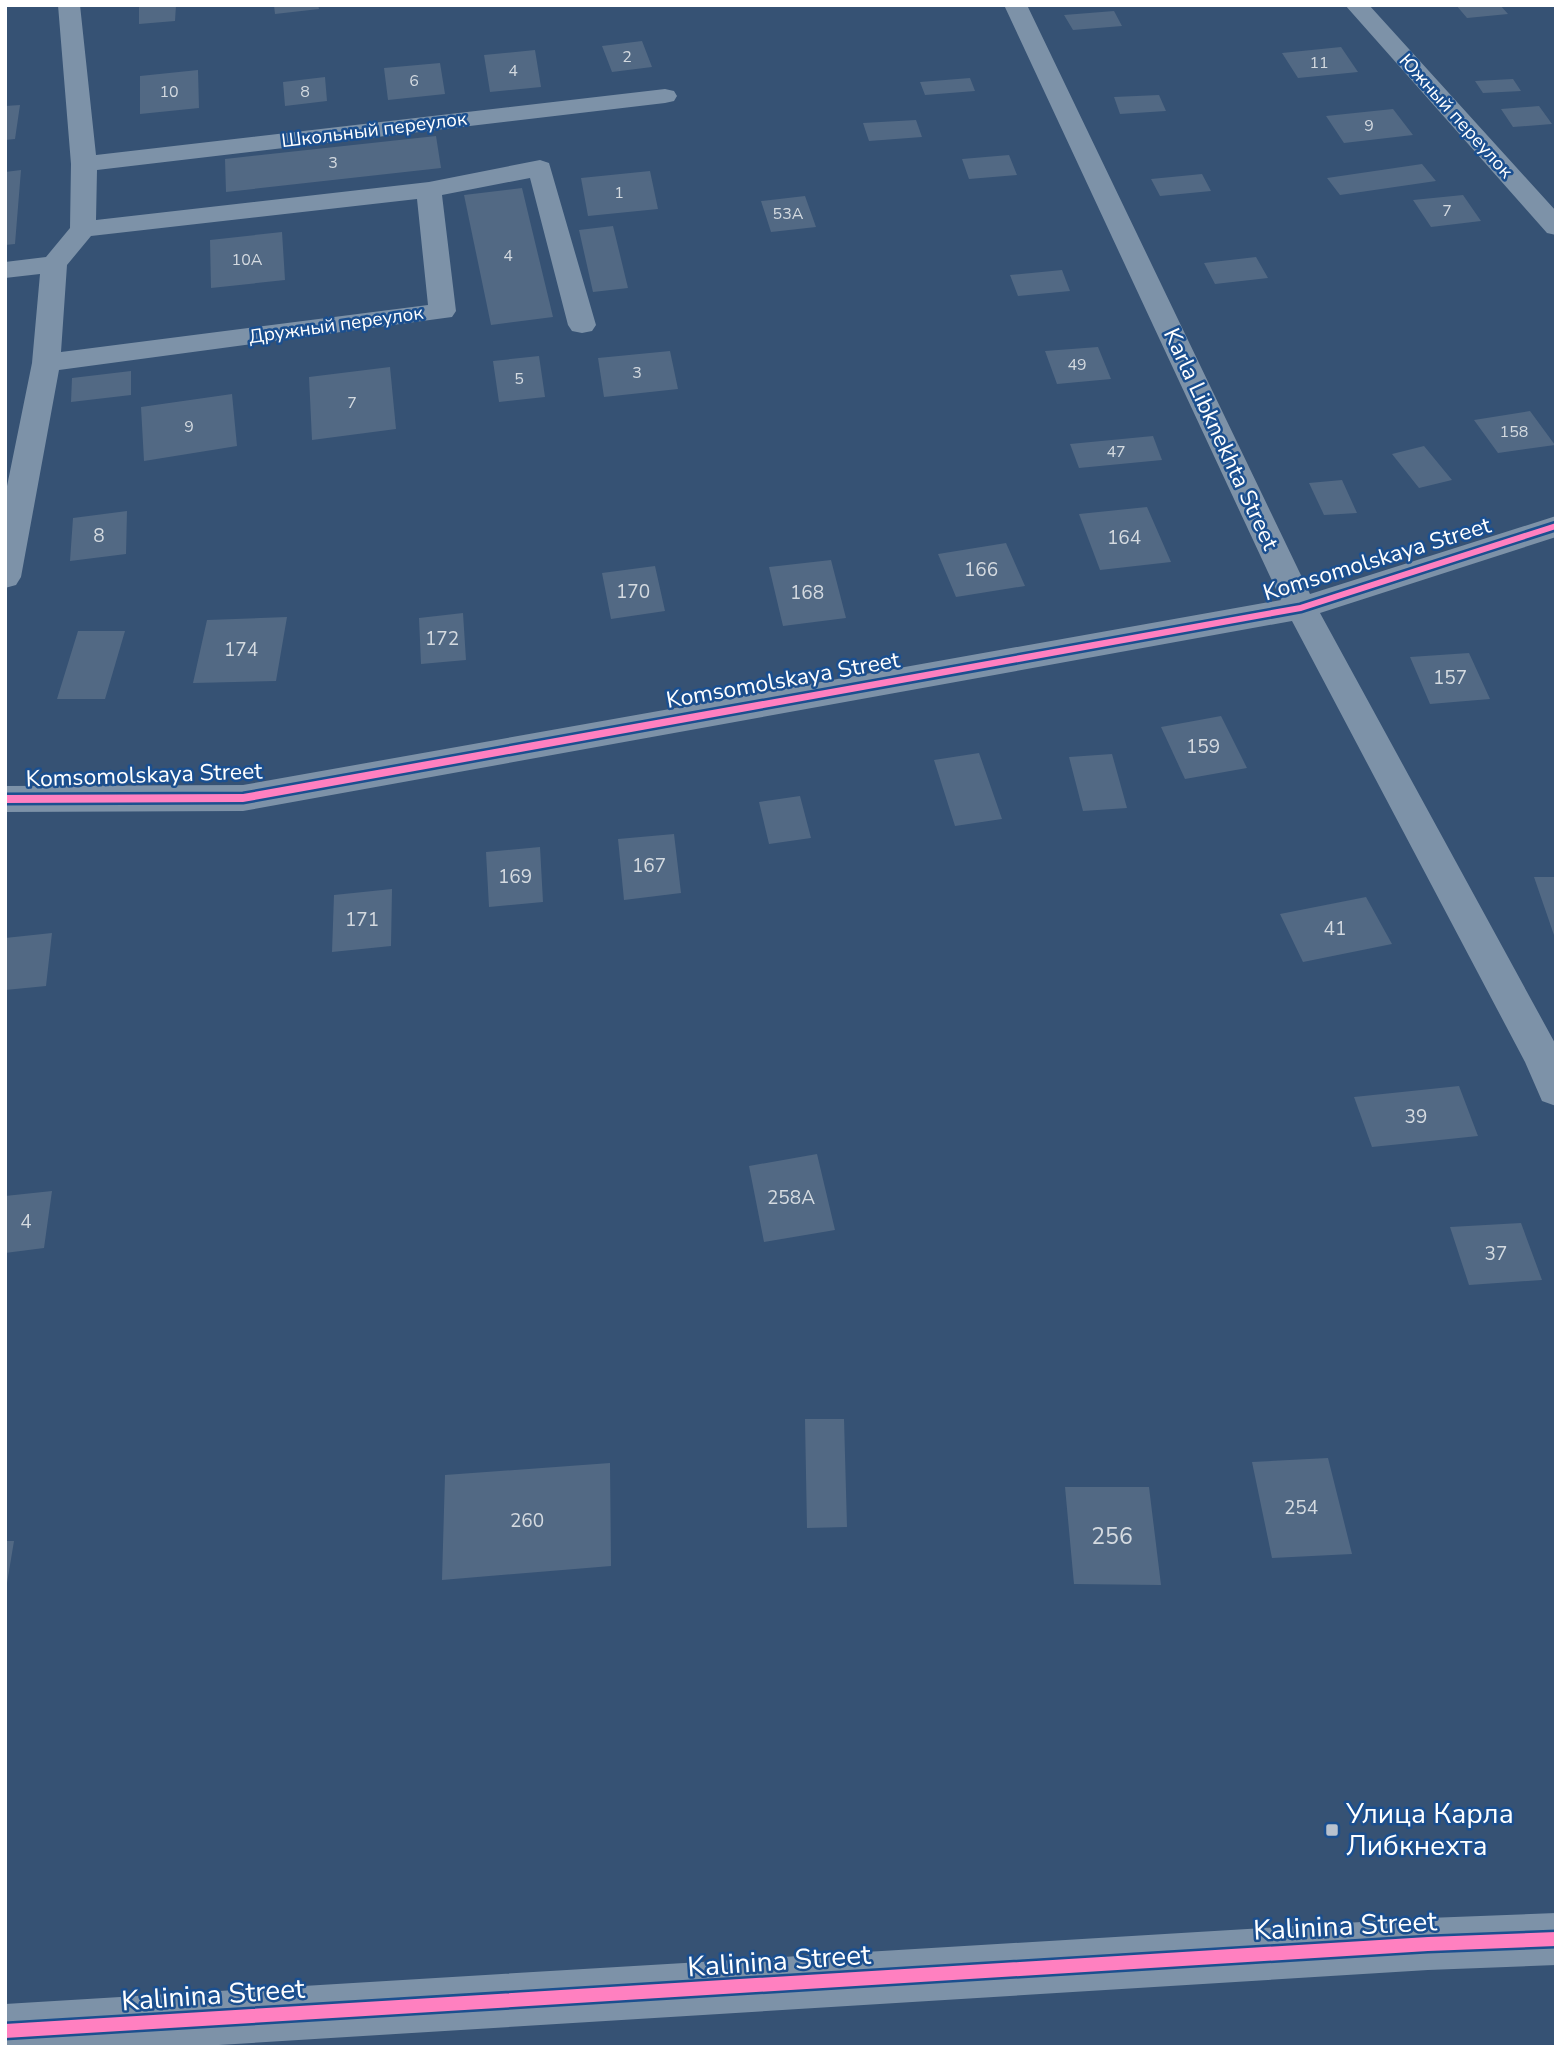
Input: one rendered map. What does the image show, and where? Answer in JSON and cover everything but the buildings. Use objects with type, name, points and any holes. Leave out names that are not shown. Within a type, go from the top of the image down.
[{"type":"street","points":[[5,577],[46,363],[54,264],[83,229],[83,164],[69,5]]},
{"type":"street","name":"Karla Libknekhta Street","points":[[1015,5],[1301,608],[1551,1067]]},
{"type":"street","name":"Южный переулок","points":[[1356,5],[1556,227]]},
{"type":"street","name":"Школьный переулок","points":[[83,164],[665,96]]},
{"type":"street","points":[[83,229],[429,190],[540,168],[582,325]]},
{"type":"street","name":"Дружный переулок","points":[[46,363],[442,311],[429,190]]},
{"type":"street","points":[[5,270],[54,264]]},
{"type":"street","name":"Komsomolskaya Street","points":[[5,799],[243,798],[1301,608],[1556,526]]},
{"type":"street","name":"Kalinina Street","points":[[5,2031],[1428,1944],[1556,1939]]},
{"type":"cycle path","points":[[5,799],[243,798],[1301,608],[1556,526]]},
{"type":"cycle path","points":[[5,2031],[1428,1944],[1556,1939]]},
{"type":"place","name":"Улица Карла Либкнехта","points":[[1332,1830]]}]
